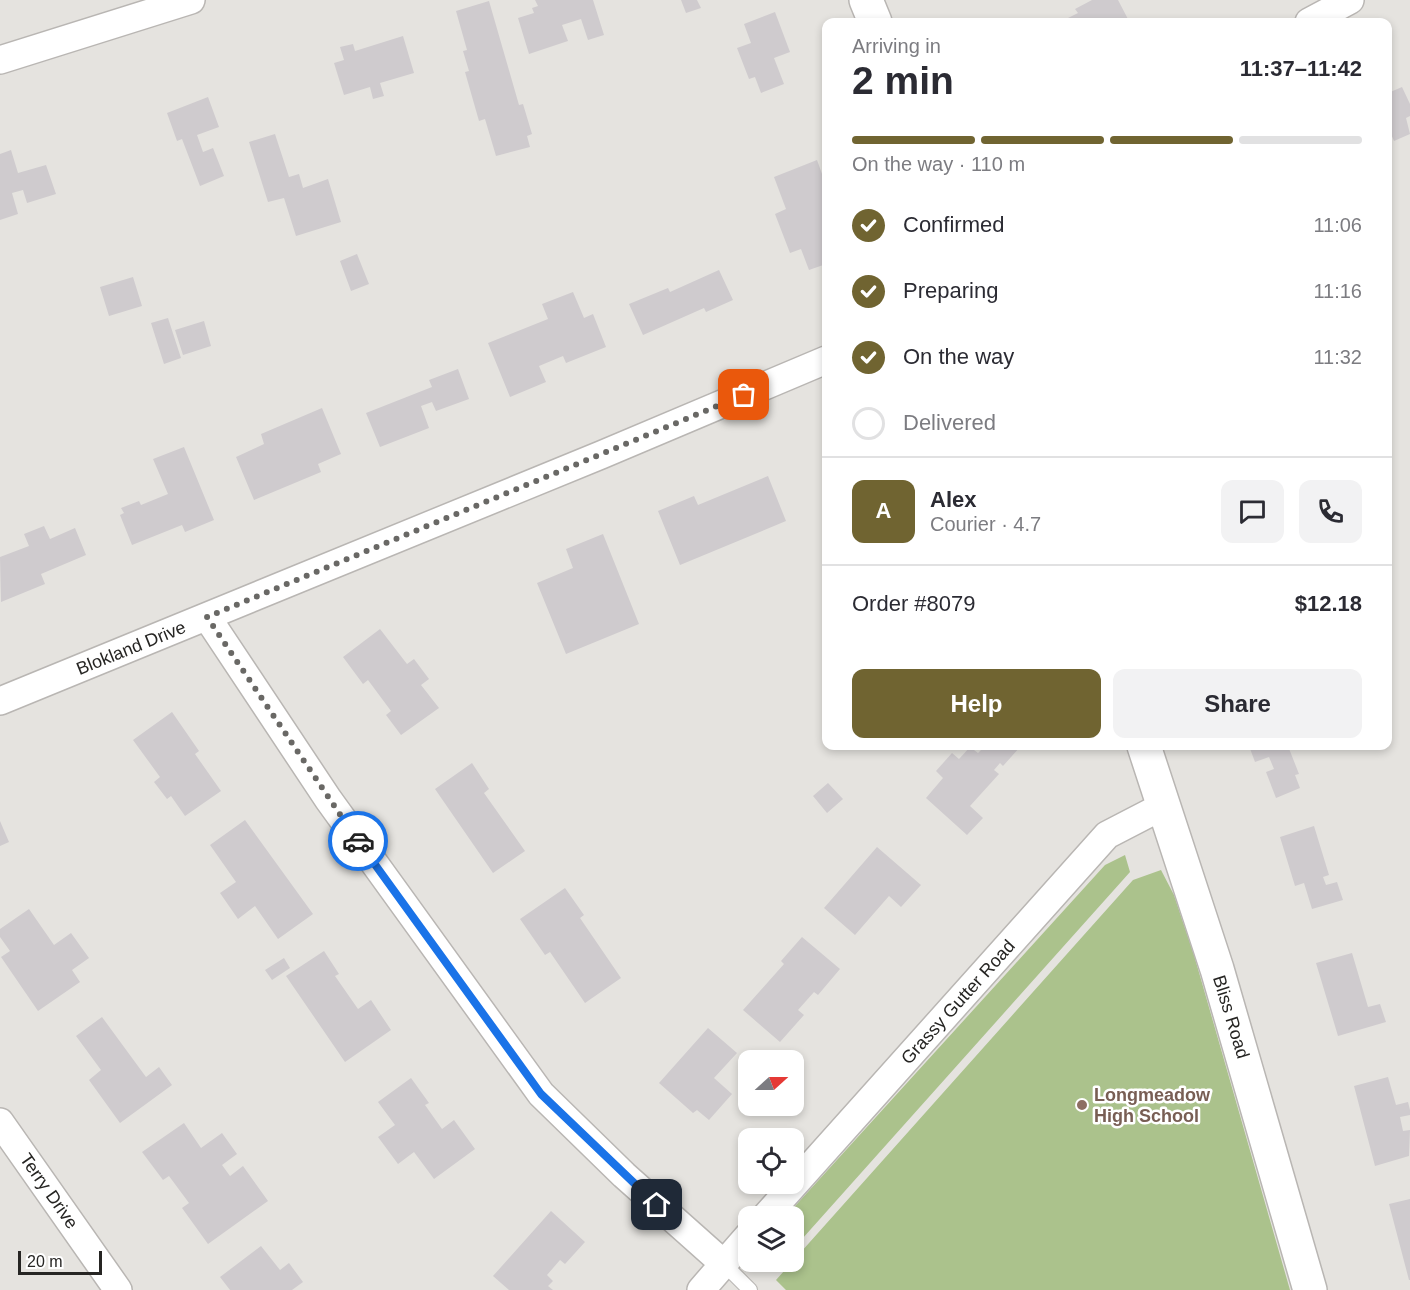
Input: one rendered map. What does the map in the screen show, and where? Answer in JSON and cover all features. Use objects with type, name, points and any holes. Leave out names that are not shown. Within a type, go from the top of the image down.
[{"type":"main road","points":[[866,0],[873,18]]},
{"type":"main road","name":"Bliss Road","points":[[1145,750],[1217,969],[1310,1290]]},
{"type":"street","points":[[0,60],[191,0]]},
{"type":"street","points":[[1317,18],[1350,0]]},
{"type":"street","name":"Blokland Drive","points":[[0,701],[822,362]]},
{"type":"street","points":[[207,617],[328,799],[541,1094],[624,1175],[724,1264]]},
{"type":"street","name":"Grassy Gutter Road","points":[[775,1206],[1107,835],[1163,806]]},
{"type":"street","name":"Terry Drive","points":[[0,1122],[118,1290]]},
{"type":"street","points":[[701,1290],[738,1248]]},
{"type":"lane","points":[[724,1264],[750,1290]]},
{"type":"green space","points":[[1125,855],[1130,872],[804,1237],[804,1206],[795,1206],[1105,865]]},
{"type":"green space","name":"Longmeadow High School","points":[[1161,870],[1174,895],[1194,955],[1290,1290],[786,1290],[776,1280],[783,1272],[804,1272],[804,1249],[1133,880]]},
{"type":"building","points":[[535,0],[593,0],[604,35],[588,40],[581,19],[562,25],[568,41],[529,54],[518,18],[534,13],[532,8],[538,6]]},
{"type":"building","points":[[681,0],[697,0],[701,8],[686,13]]},
{"type":"building","points":[[1092,0],[1118,0],[1127,18],[1068,18],[1078,13],[1075,9]]},
{"type":"building","points":[[489,1],[519,105],[523,104],[532,134],[527,136],[530,147],[496,156],[485,119],[479,121],[465,72],[469,71],[463,51],[467,50],[456,11]]},
{"type":"building","points":[[775,12],[790,52],[774,58],[784,84],[761,93],[755,77],[749,79],[737,48],[751,43],[744,24]]},
{"type":"building","points":[[403,36],[414,73],[380,83],[384,96],[373,99],[370,87],[344,95],[334,63],[344,60],[340,47],[353,44],[355,51]]},
{"type":"building","points":[[1402,87],[1410,104],[1410,116],[1406,118],[1410,134],[1394,141],[1392,136],[1392,91]]},
{"type":"building","points":[[208,97],[219,127],[197,135],[203,152],[213,148],[224,176],[200,186],[182,139],[177,141],[167,113]]},
{"type":"building","points":[[275,134],[289,177],[299,174],[303,188],[328,179],[341,222],[296,236],[284,198],[268,202],[249,142]]},
{"type":"building","points":[[11,150],[18,173],[46,165],[56,194],[27,203],[23,190],[12,193],[18,214],[0,220],[0,154]]},
{"type":"building","points":[[817,160],[822,174],[822,265],[809,270],[801,249],[790,253],[775,214],[786,209],[774,177]]},
{"type":"building","points":[[357,254],[369,284],[351,291],[340,261]]},
{"type":"building","points":[[719,270],[733,300],[706,312],[704,308],[643,335],[629,304],[668,288],[670,292]]},
{"type":"building","points":[[133,277],[142,306],[109,316],[100,287]]},
{"type":"building","points":[[573,292],[584,318],[593,314],[606,347],[566,363],[563,356],[539,366],[546,382],[510,397],[488,343],[548,319],[542,304]]},
{"type":"building","points":[[168,318],[181,358],[164,364],[151,323]]},
{"type":"building","points":[[204,321],[211,346],[183,355],[175,330]]},
{"type":"building","points":[[458,369],[469,399],[436,411],[432,402],[421,406],[429,428],[380,447],[366,413],[432,387],[429,380]]},
{"type":"building","points":[[322,408],[341,454],[318,464],[321,472],[254,500],[236,457],[264,444],[261,434]]},
{"type":"building","points":[[184,447],[214,520],[185,532],[182,525],[132,545],[120,515],[124,513],[121,508],[139,501],[141,505],[168,494],[153,459]]},
{"type":"building","points":[[768,476],[786,521],[680,565],[658,511],[694,496],[698,505]]},
{"type":"building","points":[[44,526],[50,539],[75,528],[86,555],[41,574],[45,584],[1,602],[0,557],[29,546],[24,534]]},
{"type":"building","points":[[603,534],[639,624],[566,654],[537,583],[573,568],[566,549]]},
{"type":"building","points":[[380,629],[407,664],[414,659],[429,679],[421,685],[439,708],[401,735],[386,715],[391,711],[368,680],[363,684],[343,657]]},
{"type":"building","points":[[172,712],[199,751],[195,754],[221,791],[185,816],[171,796],[167,799],[154,782],[160,777],[133,740]]},
{"type":"building","points":[[967,750],[974,750],[978,753],[981,750],[1017,750],[1003,766],[1000,763],[994,770],[999,774],[970,806],[983,818],[967,835],[926,798],[943,778],[936,771],[952,753],[959,759]]},
{"type":"building","points":[[1250,750],[1290,750],[1299,774],[1295,775],[1300,788],[1276,798],[1266,772],[1274,769],[1269,757],[1255,762]]},
{"type":"building","points":[[472,763],[489,789],[484,793],[525,851],[493,873],[435,789]]},
{"type":"building","points":[[828,783],[843,799],[827,813],[813,796]]},
{"type":"building","points":[[245,820],[313,914],[278,939],[255,906],[238,919],[220,893],[236,882],[210,845]]},
{"type":"building","points":[[0,821],[9,842],[0,846]]},
{"type":"building","points":[[1314,826],[1329,875],[1323,877],[1326,885],[1337,882],[1343,900],[1312,909],[1304,883],[1295,886],[1280,837]]},
{"type":"building","points":[[877,847],[921,885],[901,907],[889,896],[855,935],[824,908]]},
{"type":"building","points":[[565,888],[584,915],[580,918],[621,978],[585,1003],[550,952],[545,955],[520,919]]},
{"type":"building","points":[[29,909],[54,945],[71,933],[89,958],[72,970],[80,982],[38,1011],[1,957],[10,951],[0,937],[0,929]]},
{"type":"building","points":[[802,937],[840,969],[818,995],[814,992],[798,1010],[804,1015],[780,1042],[743,1010],[784,964],[781,961]]},
{"type":"building","points":[[324,951],[339,974],[335,976],[358,1009],[371,1000],[391,1030],[345,1062],[286,976]]},
{"type":"building","points":[[1352,953],[1368,1007],[1380,1004],[1386,1022],[1338,1036],[1316,963]]},
{"type":"building","points":[[284,958],[290,968],[272,980],[265,970]]},
{"type":"building","points":[[102,1017],[146,1077],[159,1067],[172,1085],[120,1123],[89,1080],[101,1070],[76,1036]]},
{"type":"building","points":[[708,1028],[737,1053],[714,1078],[732,1094],[709,1120],[697,1110],[693,1113],[659,1083]]},
{"type":"building","points":[[1388,1077],[1396,1105],[1408,1102],[1410,1115],[1400,1117],[1403,1131],[1410,1130],[1409,1156],[1375,1166],[1354,1086]]},
{"type":"building","points":[[411,1078],[429,1103],[425,1105],[442,1129],[454,1120],[475,1149],[434,1179],[414,1152],[398,1164],[378,1137],[395,1125],[378,1102]]},
{"type":"building","points":[[184,1123],[201,1148],[222,1133],[237,1154],[222,1165],[230,1176],[243,1166],[268,1201],[208,1244],[182,1208],[189,1203],[169,1176],[163,1180],[142,1152]]},
{"type":"building","points":[[1410,1199],[1410,1280],[1409,1280],[1389,1204]]},
{"type":"building","points":[[551,1211],[585,1242],[565,1264],[560,1260],[547,1275],[553,1281],[548,1286],[553,1290],[509,1290],[493,1276]]},
{"type":"building","points":[[261,1246],[280,1270],[289,1263],[303,1282],[292,1290],[230,1290],[220,1277]]},
{"type":"way so far","points":[[358,841],[207,617],[744,395]]},
{"type":"place","name":"Longmeadow High School","points":[[1082,1105]]},
{"type":"route","points":[[358,841],[541,1094],[657,1205]]}]
